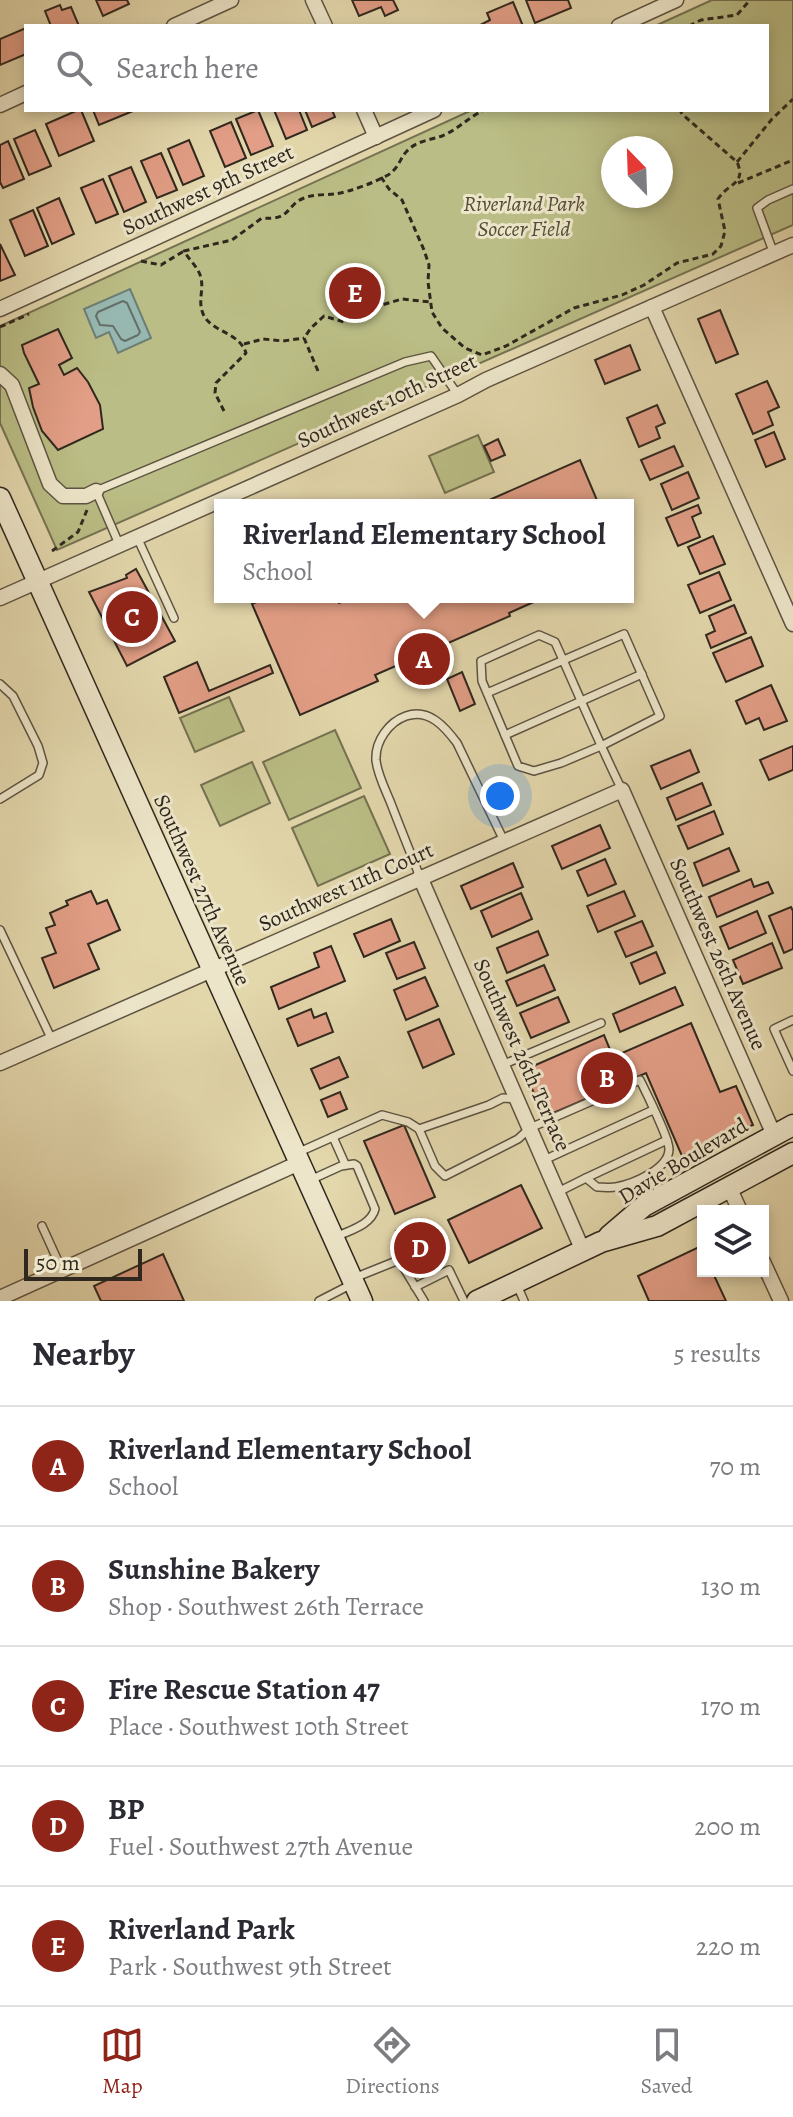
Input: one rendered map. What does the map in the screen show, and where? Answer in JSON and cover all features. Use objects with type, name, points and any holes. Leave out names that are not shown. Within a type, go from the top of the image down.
[{"type":"street","points":[[178,24],[231,0]]},
{"type":"street","points":[[313,0],[324,24]]},
{"type":"street","points":[[623,24],[676,0]]},
{"type":"street","points":[[0,105],[24,94]]},
{"type":"street","points":[[365,112],[376,137]]},
{"type":"street","name":"Southwest 9th Street","points":[[0,309],[430,112]]},
{"type":"street","name":"Southwest 10th Street","points":[[223,499],[793,245]]},
{"type":"street","points":[[652,307],[793,624]]},
{"type":"street","points":[[0,374],[12,385],[50,484],[63,496],[86,496],[96,491]]},
{"type":"street","name":"Southwest 27th Avenue","points":[[0,498],[356,1288]]},
{"type":"street","name":"Southwest 10th Street","points":[[0,598],[214,503]]},
{"type":"street","name":"Southwest 11th Court","points":[[0,1063],[622,790]]},
{"type":"street","name":"Southwest 26th Avenue","points":[[622,790],[774,1135]]},
{"type":"street","name":"Southwest 26th Terrace","points":[[420,877],[558,1192],[592,1247]]},
{"type":"street","name":"Davie Boulevard","points":[[477,1301],[520,1292],[592,1247],[644,1206],[793,1125]]},
{"type":"street","name":"Davie Boulevard","points":[[592,1247],[657,1226],[793,1153]]},
{"type":"street","points":[[0,1298],[301,1166]]},
{"type":"street","points":[[729,1187],[737,1205]]},
{"type":"street","points":[[769,1275],[781,1301]]},
{"type":"lane","points":[[774,254],[757,208],[793,189]]},
{"type":"lane","points":[[119,545],[96,491],[405,362],[431,356],[458,395]]},
{"type":"lane","points":[[137,537],[174,618]]},
{"type":"lane","points":[[487,693],[563,661],[624,634],[660,716],[601,746],[534,771],[518,766],[505,735],[487,693],[482,681],[481,661],[539,635],[555,642],[563,661],[601,746],[622,790]]},
{"type":"lane","points":[[505,735],[642,674]]},
{"type":"lane","points":[[0,684],[13,696],[43,763],[39,775],[0,799]]},
{"type":"lane","points":[[420,877],[376,762],[386,731],[395,721],[408,715],[420,713],[433,718],[457,743],[504,841]]},
{"type":"lane","points":[[0,930],[52,1041]]},
{"type":"lane","points":[[793,1020],[774,1029],[793,1071]]},
{"type":"lane","points":[[502,1065],[601,1023]]},
{"type":"lane","points":[[301,1166],[333,1137],[382,1115],[408,1122],[419,1129],[435,1166],[445,1176],[518,1139],[530,1128],[640,1080],[670,1147],[667,1160],[644,1177],[616,1187],[597,1187],[586,1178]]},
{"type":"lane","points":[[419,1129],[503,1098],[518,1099]]},
{"type":"lane","points":[[544,1160],[653,1110]]},
{"type":"lane","points":[[333,1137],[345,1164]]},
{"type":"lane","points":[[558,1192],[667,1140]]},
{"type":"lane","points":[[301,1166],[357,1166],[375,1209],[374,1216],[334,1238]]},
{"type":"lane","points":[[644,1177],[656,1200]]},
{"type":"lane","points":[[42,1226],[62,1270]]},
{"type":"lane","points":[[319,1301],[356,1288],[399,1260],[424,1301]]},
{"type":"lane","points":[[415,1287],[449,1270],[464,1301]]},
{"type":"path","points":[[693,24],[737,15],[750,0]]},
{"type":"path","points":[[737,162],[772,119],[793,99]]},
{"type":"path","points":[[129,267],[143,260],[161,265],[184,251],[232,240],[262,218],[283,216],[299,199],[353,191],[387,175],[401,163],[407,151],[421,142],[442,136],[481,112]]},
{"type":"path","points":[[681,112],[737,162],[740,177],[734,184]]},
{"type":"path","points":[[381,177],[402,200],[424,250],[429,265],[432,312],[442,328],[465,348],[482,355],[506,346],[574,308],[622,295],[644,285],[677,263],[713,254],[721,246],[725,231],[718,199],[723,190],[793,160]]},
{"type":"path","points":[[184,251],[201,274],[199,298],[206,319],[230,333],[243,345],[246,353],[216,383],[215,393],[224,411]]},
{"type":"path","points":[[243,345],[263,339],[283,341],[304,338],[324,316],[344,322],[375,307],[402,299],[430,302]]},
{"type":"path","points":[[0,327],[29,314]]},
{"type":"path","points":[[304,338],[318,371]]},
{"type":"path","points":[[52,551],[78,532],[88,505]]},
{"type":"green space","name":"Riverland Park Soccer Field","points":[[712,0],[793,0],[793,225],[57,550],[0,423],[0,326],[468,112],[769,112],[769,24],[659,24]]},
{"type":"green space","points":[[478,435],[494,472],[445,493],[429,456]]},
{"type":"green space","points":[[229,697],[244,731],[195,752],[180,718]]},
{"type":"green space","points":[[335,730],[361,788],[289,820],[263,762]]},
{"type":"green space","points":[[252,762],[270,803],[220,826],[201,785]]},
{"type":"green space","points":[[364,796],[390,854],[318,886],[292,828]]},
{"type":"water","points":[[130,289],[151,338],[118,353],[109,332],[96,338],[84,309]]},
{"type":"building","points":[[96,0],[127,0],[129,4],[103,16]]},
{"type":"building","points":[[352,0],[393,0],[398,10],[385,16],[381,7],[359,16]]},
{"type":"building","points":[[526,0],[568,0],[571,8],[535,23]]},
{"type":"building","points":[[513,2],[522,24],[482,24],[490,20],[487,13]]},
{"type":"building","points":[[60,5],[62,10],[71,7],[78,24],[50,24],[45,11]]},
{"type":"building","points":[[24,29],[24,55],[0,65],[0,39]]},
{"type":"building","points":[[73,112],[82,112],[94,141],[59,156],[46,124]]},
{"type":"building","points":[[94,112],[131,112],[99,125]]},
{"type":"building","points":[[259,112],[273,146],[251,155],[236,119]]},
{"type":"building","points":[[275,112],[300,112],[307,130],[286,139]]},
{"type":"building","points":[[306,112],[333,112],[335,117],[312,127]]},
{"type":"building","points":[[231,122],[246,158],[225,167],[210,131]]},
{"type":"building","points":[[35,130],[51,166],[29,175],[14,139]]},
{"type":"building","points":[[189,140],[204,176],[183,185],[168,149]]},
{"type":"building","points":[[8,141],[24,179],[3,188],[0,182],[0,145]]},
{"type":"building","points":[[161,153],[177,190],[157,198],[141,161]]},
{"type":"building","points":[[131,167],[146,202],[124,212],[109,176]]},
{"type":"building","points":[[103,179],[118,214],[96,223],[81,188]]},
{"type":"building","points":[[59,198],[74,234],[52,244],[37,208]]},
{"type":"building","points":[[33,210],[48,246],[25,256],[10,220]]},
{"type":"building","points":[[0,244],[15,275],[0,281]]},
{"type":"building","points":[[720,310],[738,354],[716,363],[698,319]]},
{"type":"building","points":[[58,329],[72,358],[59,365],[64,375],[77,368],[88,382],[100,405],[103,429],[58,450],[42,431],[33,407],[29,388],[39,384],[22,345]]},
{"type":"building","points":[[630,345],[640,370],[605,384],[595,360]]},
{"type":"building","points":[[767,381],[779,407],[768,412],[773,425],[753,434],[736,394]]},
{"type":"building","points":[[657,405],[665,423],[656,427],[660,438],[639,447],[627,418]]},
{"type":"building","points":[[774,432],[785,459],[766,467],[755,440]]},
{"type":"building","points":[[498,439],[505,455],[491,461],[484,446]]},
{"type":"building","points":[[674,446],[683,466],[650,480],[641,460]]},
{"type":"building","points":[[580,460],[596,499],[492,499]]},
{"type":"building","points":[[688,472],[699,498],[672,510],[661,484]]},
{"type":"building","points":[[698,505],[701,513],[692,517],[700,537],[678,546],[666,518]]},
{"type":"building","points":[[713,536],[725,564],[700,574],[688,547]]},
{"type":"building","points":[[136,569],[175,641],[127,666],[89,592],[127,578],[126,575]]},
{"type":"building","points":[[719,572],[731,600],[700,613],[688,585]]},
{"type":"building","points":[[532,603],[509,613],[510,616],[375,675],[378,681],[300,715],[252,604]]},
{"type":"building","points":[[734,605],[746,633],[711,648],[706,635],[715,631],[709,616]]},
{"type":"building","points":[[751,637],[763,666],[726,682],[713,653]]},
{"type":"building","points":[[197,662],[209,691],[270,665],[273,673],[179,713],[164,677]]},
{"type":"building","points":[[462,672],[475,704],[460,711],[447,679]]},
{"type":"building","points":[[771,685],[787,721],[764,730],[759,718],[746,724],[736,701]]},
{"type":"building","points":[[793,746],[793,770],[769,780],[760,760]]},
{"type":"building","points":[[690,750],[699,772],[661,789],[651,766]]},
{"type":"building","points":[[702,783],[711,805],[676,820],[667,798]]},
{"type":"building","points":[[714,811],[723,834],[688,849],[678,826]]},
{"type":"building","points":[[600,825],[610,848],[562,869],[552,846]]},
{"type":"building","points":[[729,848],[739,871],[703,886],[694,863]]},
{"type":"building","points":[[605,859],[616,884],[588,896],[577,871]]},
{"type":"building","points":[[513,863],[523,887],[471,909],[461,886]]},
{"type":"building","points":[[751,879],[754,887],[768,882],[773,893],[717,917],[709,897]]},
{"type":"building","points":[[91,891],[97,904],[107,900],[120,930],[88,944],[99,969],[54,988],[42,958],[56,953],[46,928],[55,925],[50,913],[68,905],[66,901]]},
{"type":"building","points":[[624,891],[635,916],[598,932],[587,906]]},
{"type":"building","points":[[521,893],[532,919],[492,937],[481,911]]},
{"type":"building","points":[[791,907],[793,949],[784,953],[769,916]]},
{"type":"building","points":[[757,911],[766,933],[729,949],[720,927]]},
{"type":"building","points":[[391,919],[400,941],[364,957],[354,934]]},
{"type":"building","points":[[642,921],[653,946],[626,957],[615,932]]},
{"type":"building","points":[[538,931],[548,955],[507,973],[497,948]]},
{"type":"building","points":[[414,942],[425,968],[397,979],[386,953]]},
{"type":"building","points":[[772,943],[782,968],[743,984],[733,960]]},
{"type":"building","points":[[331,946],[345,981],[279,1009],[271,987],[319,967],[314,953]]},
{"type":"building","points":[[656,952],[665,973],[640,984],[631,963]]},
{"type":"building","points":[[544,965],[555,990],[517,1006],[506,981]]},
{"type":"building","points":[[425,977],[438,1006],[406,1020],[394,990]]},
{"type":"building","points":[[675,987],[683,1005],[620,1032],[613,1014]]},
{"type":"building","points":[[558,997],[569,1022],[531,1038],[520,1013]]},
{"type":"building","points":[[311,1009],[314,1018],[326,1013],[333,1032],[298,1046],[287,1019]]},
{"type":"building","points":[[439,1019],[454,1054],[423,1068],[408,1032]]},
{"type":"building","points":[[691,1023],[720,1092],[736,1086],[753,1125],[682,1156],[646,1073],[544,1117],[524,1070],[604,1035],[613,1057]]},
{"type":"building","points":[[339,1057],[348,1077],[320,1089],[311,1069]]},
{"type":"building","points":[[340,1092],[347,1109],[328,1117],[321,1100]]},
{"type":"building","points":[[404,1125],[435,1197],[395,1214],[364,1141]]},
{"type":"building","points":[[521,1185],[542,1228],[469,1263],[448,1220]]},
{"type":"building","points":[[421,1219],[443,1265],[418,1277],[396,1231]]},
{"type":"building","points":[[697,1248],[697,1277],[715,1277],[726,1301],[649,1301],[638,1276]]},
{"type":"building","points":[[163,1254],[184,1301],[101,1301],[94,1286]]},
{"type":"place","name":"Riverland Park","points":[[355,293]]},
{"type":"place","name":"Fire Rescue Station 47","points":[[132,617]]},
{"type":"place","name":"Riverland Elementary School","points":[[424,659]]},
{"type":"place","name":"Sunshine Bakery","points":[[607,1078]]},
{"type":"place","name":"BP","points":[[420,1248]]}]
